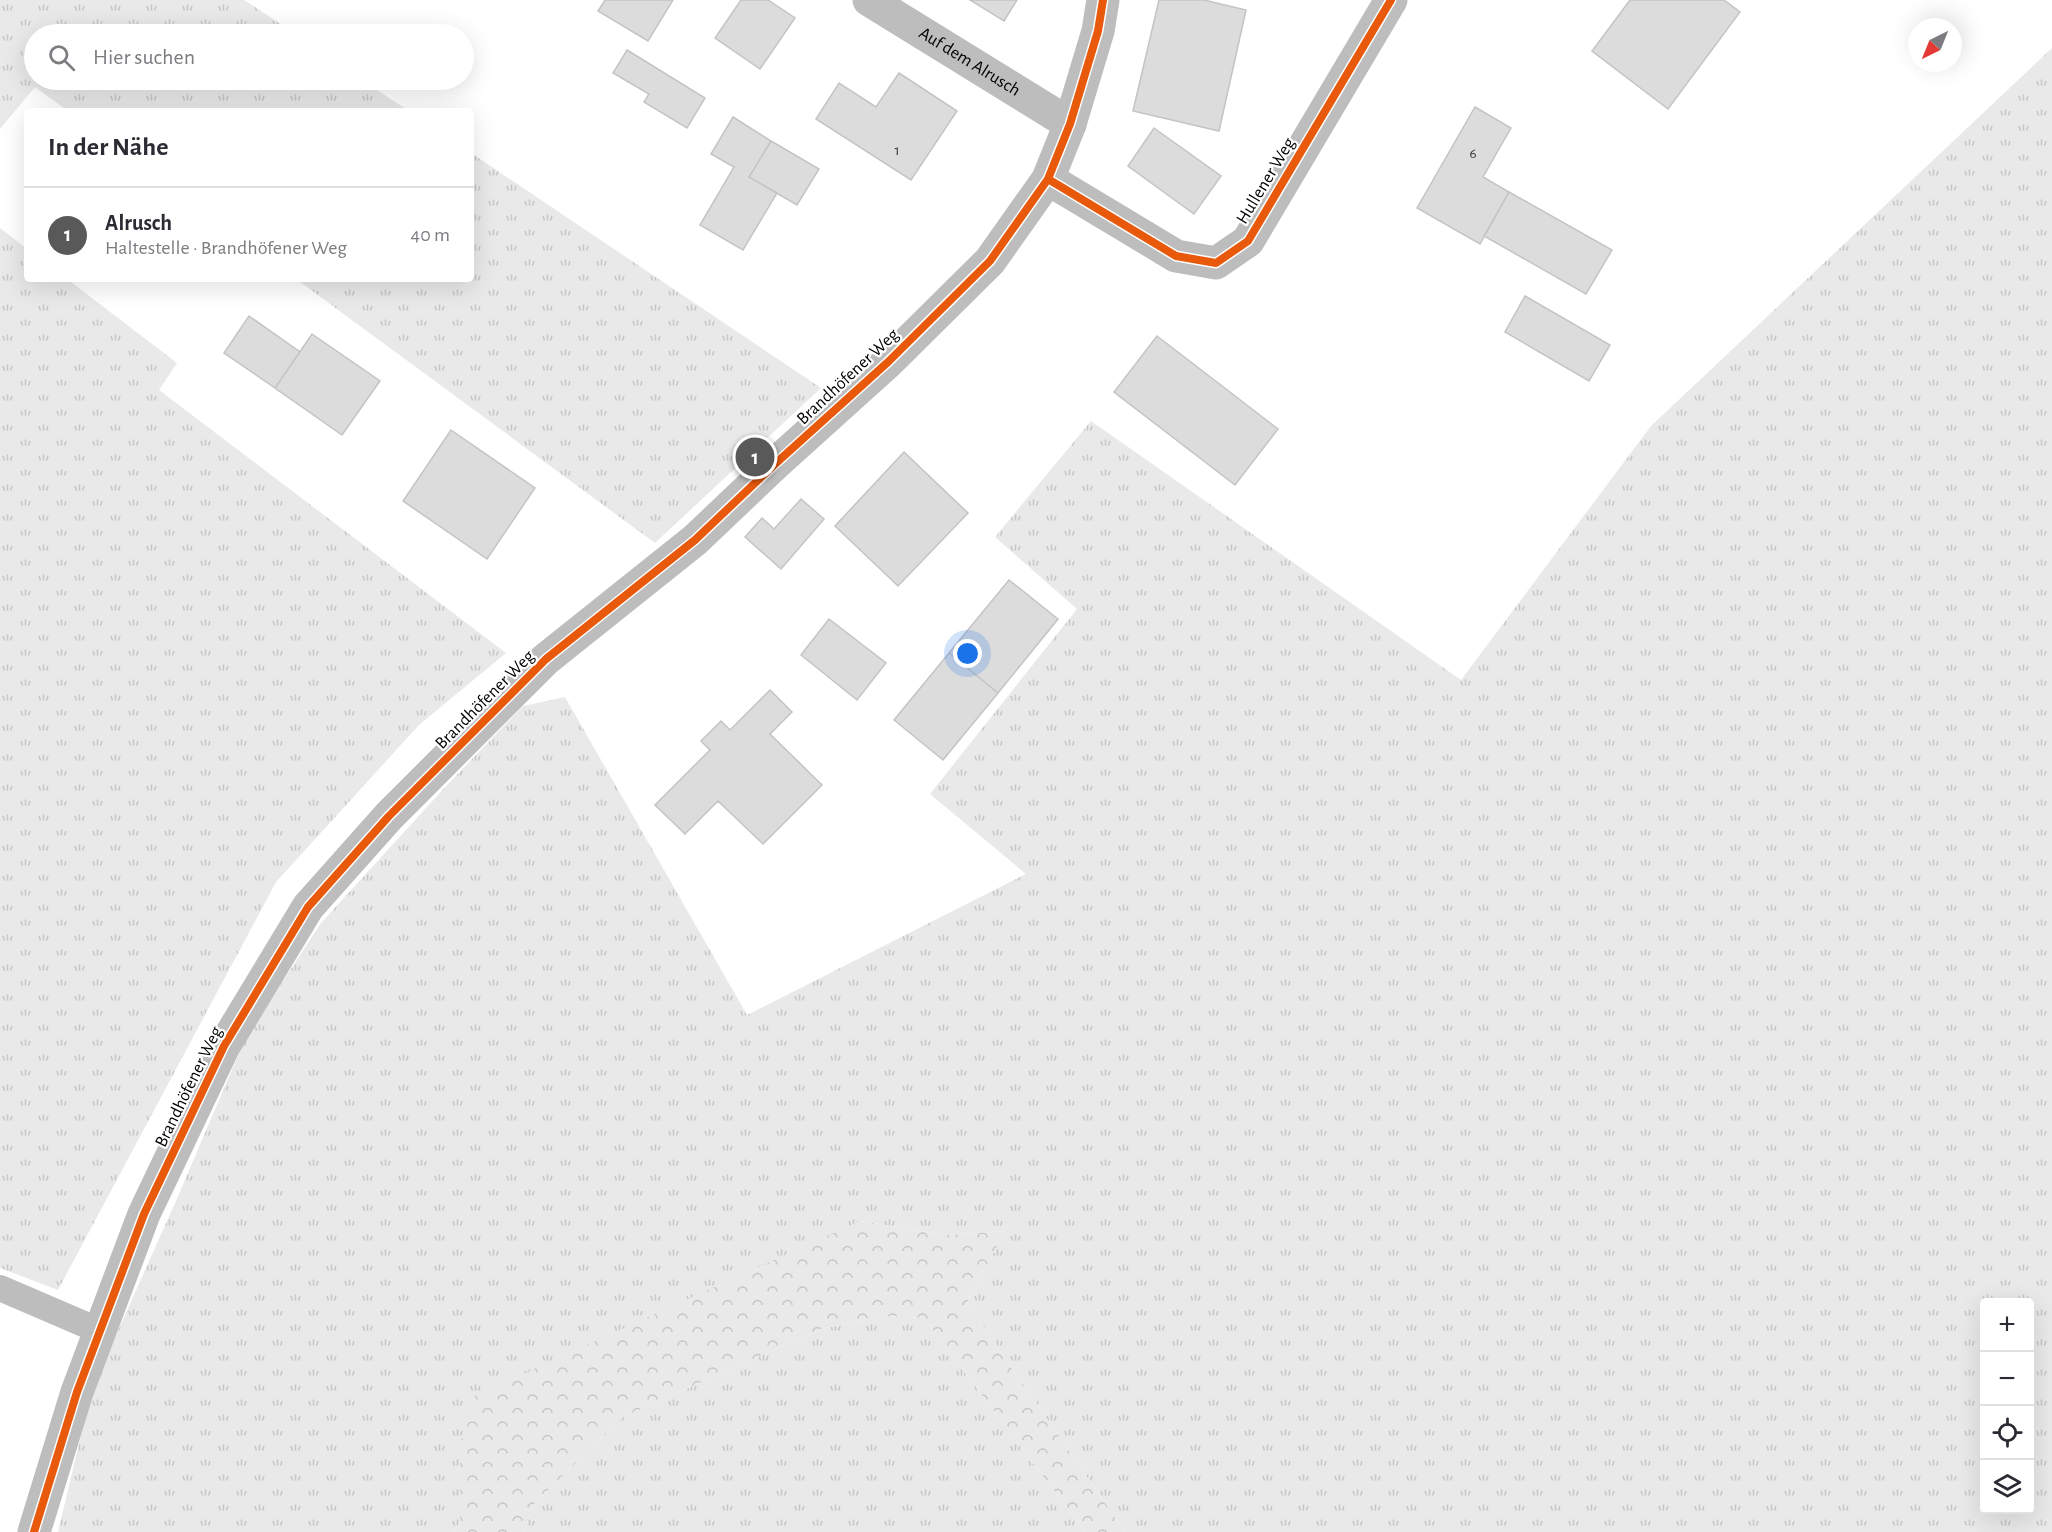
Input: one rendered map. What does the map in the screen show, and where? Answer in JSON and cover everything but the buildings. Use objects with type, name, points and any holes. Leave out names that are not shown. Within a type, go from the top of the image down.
[{"type":"street","name":"Auf dem Alrusch","points":[[869,0],[1070,124]]},
{"type":"street","name":"Brandhöfener Weg","points":[[34,1532],[77,1392],[144,1214],[224,1046],[308,908],[389,816],[546,659],[695,540],[888,362],[990,261],[1048,179],[1070,124],[1098,31],[1103,0]]},
{"type":"street","name":"Hullener Weg","points":[[1048,179],[1176,256],[1216,264],[1248,241],[1391,0]]},
{"type":"lane","points":[[0,1288],[100,1331]]},
{"type":"green space","points":[[0,0],[244,0],[281,24],[24,24],[24,90],[32,90],[0,129]]},
{"type":"green space","points":[[2052,48],[2052,1532],[1125,1532],[967,1303],[1005,1231],[946,1235],[860,1221],[460,1447],[460,1522],[454,1532],[58,1532],[92,1389],[245,1039],[321,923],[447,785],[523,706],[565,697],[747,1015],[1026,874],[930,794],[1077,609],[995,537],[1091,421],[1461,680],[1651,426]]},
{"type":"green space","points":[[39,90],[377,90],[404,108],[64,108]]},
{"type":"green space","points":[[474,155],[821,388],[655,543],[300,282],[474,282]]},
{"type":"green space","points":[[0,228],[24,247],[24,282],[71,282],[177,363],[159,390],[506,653],[419,725],[276,882],[58,1290],[0,1268]]},
{"type":"green space","points":[[860,1221],[946,1235],[1005,1231],[967,1303],[1125,1532],[1085,1532],[924,1318],[884,1316],[821,1329],[621,1418],[534,1504],[524,1532],[454,1532],[460,1521],[460,1447],[470,1398]]},
{"type":"green space","points":[[884,1316],[924,1318],[1085,1532],[524,1532],[534,1504],[621,1418],[821,1329]]},
{"type":"cycle path","points":[[34,1532],[77,1392],[144,1214],[224,1046],[308,907],[389,816],[546,659],[695,540],[888,362],[990,261],[1048,179],[1070,124],[1098,31],[1103,0]]},
{"type":"cycle path","points":[[1048,179],[1176,256],[1216,263],[1248,241],[1391,0]]},
{"type":"place","name":"Alrusch","points":[[755,457]]}]
